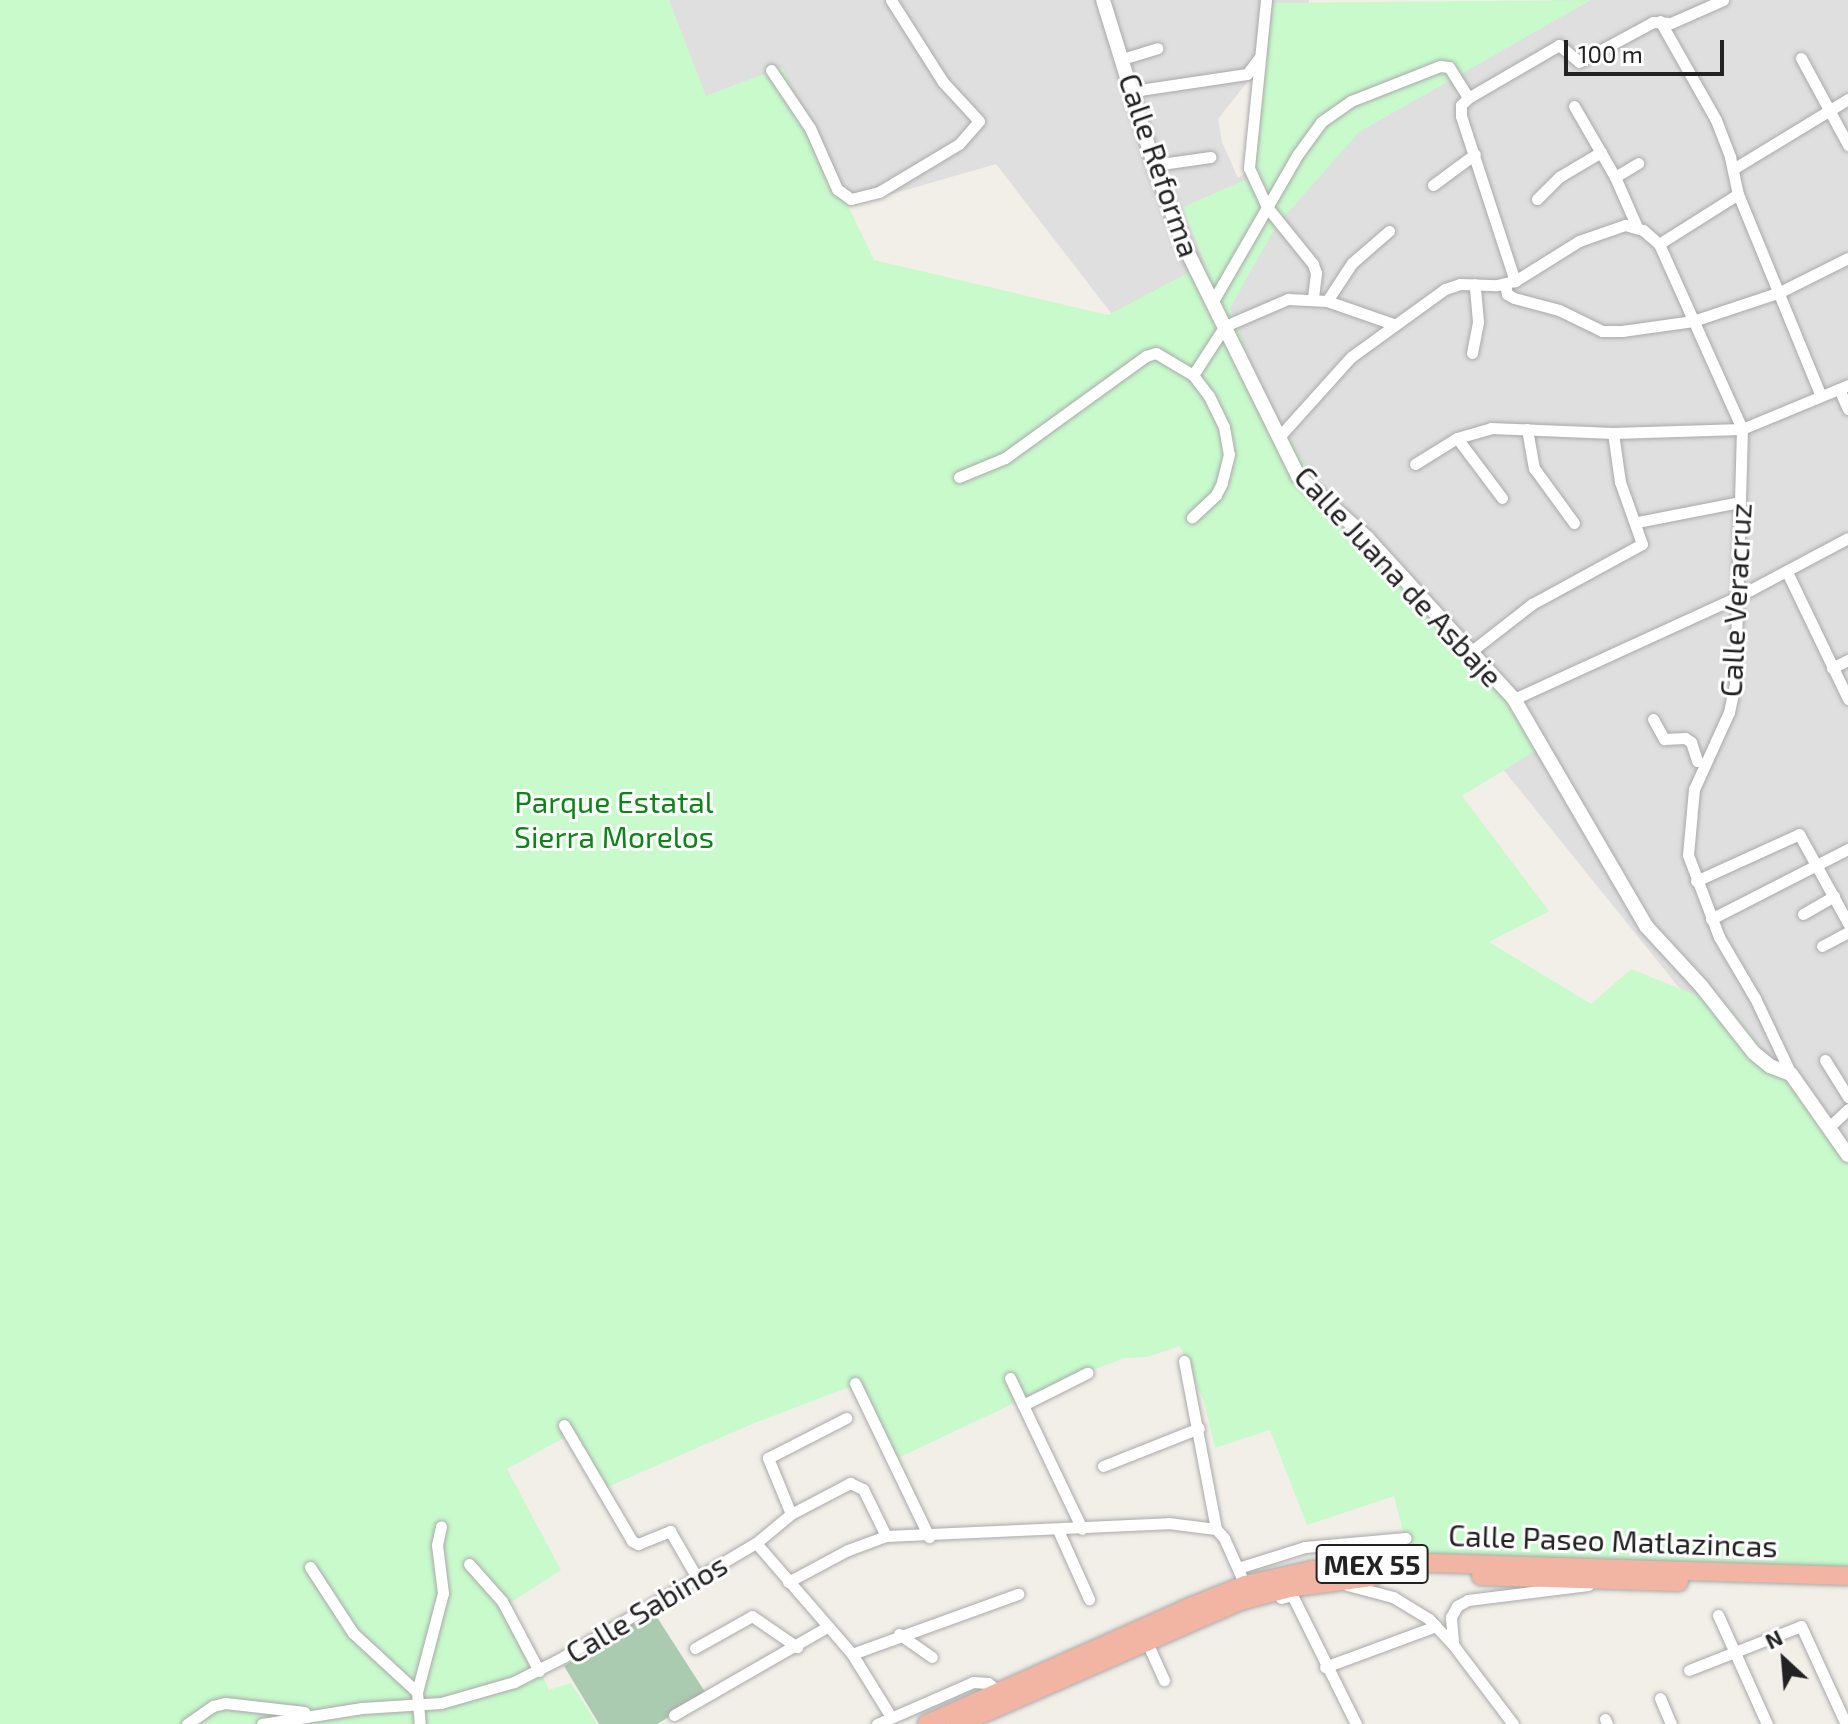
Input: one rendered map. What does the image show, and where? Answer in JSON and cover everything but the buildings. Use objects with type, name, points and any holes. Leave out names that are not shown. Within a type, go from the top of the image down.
[{"type":"highway","name":"Calle Paseo Matlazincas","points":[[927,1724],[1241,1577],[1401,1563],[1848,1576]]},
{"type":"highway","name":"Calle Paseo Matlazincas","points":[[959,1724],[1148,1644],[1240,1601],[1330,1581],[1411,1575],[1848,1588]]},
{"type":"street","points":[[771,70],[810,128],[832,181],[851,199],[879,192],[939,157],[967,138],[979,121],[943,82],[891,0]]},
{"type":"street","name":"Calle Reforma","points":[[1103,0],[1154,165],[1185,247],[1225,326]]},
{"type":"street","points":[[1266,0],[1249,154],[1252,180],[1267,207],[1315,269],[1313,299]]},
{"type":"street","points":[[1723,0],[1671,23],[1660,21],[1579,62],[1559,45],[1468,98],[1460,110],[1510,282],[1510,297],[1559,310],[1602,331],[1657,328],[1693,321],[1780,292],[1848,258]]},
{"type":"street","points":[[1660,21],[1716,120],[1738,194],[1821,396]]},
{"type":"street","points":[[1122,59],[1157,48]]},
{"type":"street","points":[[1133,91],[1247,74],[1262,57]]},
{"type":"street","points":[[1801,58],[1848,145]]},
{"type":"street","points":[[1213,301],[1310,135],[1337,109],[1411,75],[1440,66],[1449,67],[1468,98]]},
{"type":"street","points":[[1733,169],[1848,99]]},
{"type":"street","points":[[1574,106],[1615,177],[1637,227]]},
{"type":"street","points":[[1537,199],[1559,177],[1601,152]]},
{"type":"street","points":[[1433,185],[1475,154]]},
{"type":"street","points":[[1154,165],[1210,157]]},
{"type":"street","points":[[1615,177],[1638,163]]},
{"type":"street","points":[[1659,244],[1738,194]]},
{"type":"street","points":[[1278,438],[1351,357],[1445,289],[1510,282],[1586,238],[1625,225],[1637,227],[1659,244],[1742,429]]},
{"type":"street","points":[[1327,301],[1352,263],[1389,231]]},
{"type":"street","points":[[1472,353],[1478,322],[1475,284]]},
{"type":"street","points":[[1193,375],[1225,326],[1288,299],[1327,301],[1393,324]]},
{"type":"street","name":"Calle Juana de Asbaje","points":[[1225,326],[1303,483],[1367,538],[1514,699],[1639,916],[1754,1053],[1776,1070],[1791,1074],[1848,1155]]},
{"type":"street","points":[[959,477],[1014,452],[1151,354],[1161,355],[1193,375],[1209,396],[1224,427],[1229,454],[1216,495],[1192,517]]},
{"type":"street","points":[[1415,464],[1457,438],[1491,428],[1613,433],[1742,429],[1843,387],[1848,409]]},
{"type":"street","points":[[1527,429],[1532,463],[1574,523]]},
{"type":"street","name":"Calle Veracruz","points":[[1742,429],[1739,596],[1733,699],[1698,774],[1691,804],[1688,855],[1711,919],[1755,998],[1791,1074]]},
{"type":"street","points":[[1469,653],[1532,604],[1640,547],[1642,541],[1637,522],[1620,482],[1613,433]]},
{"type":"street","points":[[1457,438],[1502,498]]},
{"type":"street","points":[[1637,522],[1740,502]]},
{"type":"street","points":[[1514,699],[1739,596],[1848,538]]},
{"type":"street","points":[[1787,572],[1848,699]]},
{"type":"street","points":[[1832,668],[1848,660]]},
{"type":"street","points":[[1653,719],[1664,739],[1685,738],[1691,742],[1697,761]]},
{"type":"street","points":[[1696,881],[1795,834],[1803,837],[1848,923]]},
{"type":"street","points":[[1711,919],[1848,849]]},
{"type":"street","points":[[1803,914],[1834,896]]},
{"type":"street","points":[[1822,946],[1848,932]]},
{"type":"street","points":[[1825,1060],[1848,1097]]},
{"type":"street","points":[[1829,1127],[1848,1109]]},
{"type":"street","points":[[1184,1361],[1216,1529],[1241,1577],[1305,1547],[1406,1538]]},
{"type":"street","points":[[1023,1405],[1087,1373]]},
{"type":"street","points":[[1010,1378],[1082,1529]]},
{"type":"street","points":[[855,1383],[929,1537]]},
{"type":"street","points":[[791,1514],[768,1458],[846,1418]]},
{"type":"street","points":[[564,1425],[632,1541],[638,1544],[670,1531],[696,1576]]},
{"type":"street","points":[[1103,1466],[1199,1428]]},
{"type":"street","points":[[756,1543],[791,1514],[845,1485],[855,1483],[863,1489],[886,1536]]},
{"type":"street","points":[[788,1582],[848,1550],[886,1536],[929,1537],[1168,1523],[1216,1529]]},
{"type":"street","points":[[420,1724],[417,1692],[443,1593],[437,1545],[441,1526]]},
{"type":"street","points":[[1058,1530],[1089,1599]]},
{"type":"street","name":"Calle Sabinos","points":[[319,1714],[467,1698],[539,1671],[756,1543],[852,1654],[891,1717]]},
{"type":"street","points":[[469,1564],[502,1601],[539,1671]]},
{"type":"street","points":[[310,1567],[353,1633],[417,1692]]},
{"type":"street","points":[[1330,1581],[1393,1597],[1436,1626],[1513,1724]]},
{"type":"street","points":[[1454,1646],[1451,1617],[1457,1606],[1468,1600],[1607,1581]]},
{"type":"street","points":[[852,1654],[899,1634],[1018,1594]]},
{"type":"street","points":[[981,1724],[1148,1644],[1239,1610],[1292,1595],[1325,1667],[1356,1724]]},
{"type":"street","points":[[1718,1615],[1767,1724]]},
{"type":"street","points":[[695,1648],[752,1616],[797,1647]]},
{"type":"street","points":[[1325,1667],[1436,1626]]},
{"type":"street","points":[[1689,1670],[1801,1626],[1843,1721]]},
{"type":"street","points":[[674,1715],[827,1627]]},
{"type":"street","points":[[899,1634],[932,1657]]},
{"type":"street","points":[[1148,1644],[1164,1680]]},
{"type":"street","points":[[877,1724],[973,1682],[988,1683],[999,1692]]},
{"type":"street","points":[[1660,1698],[1671,1724]]},
{"type":"street","points":[[187,1724],[213,1706],[225,1703],[319,1714]]},
{"type":"street","points":[[262,1724],[319,1714]]},
{"type":"shaded area","points":[[616,0],[1309,0],[1307,32],[1260,66],[1218,119],[1222,142],[1238,178],[1394,66],[1553,0],[1848,0],[1848,1168],[1759,1087],[1303,521],[1128,335],[996,164],[819,215],[611,11]]},
{"type":"green space","name":"Parque Estatal Sierra Morelos","points":[[0,0],[669,0],[706,96],[782,67],[874,260],[1108,315],[1205,264],[1183,207],[1254,176],[1273,3],[1591,0],[1359,132],[1276,226],[1230,308],[1258,382],[1340,528],[1360,530],[1491,680],[1540,748],[1462,796],[1549,911],[1489,942],[1591,1004],[1631,969],[1729,1008],[1848,1156],[1848,1586],[1798,1580],[1413,1571],[1394,1496],[1307,1525],[1270,1430],[1215,1448],[1204,1402],[1180,1346],[1147,1357],[1125,1358],[1052,1385],[892,1461],[857,1384],[752,1424],[603,1489],[571,1434],[507,1469],[561,1570],[510,1603],[549,1690],[571,1683],[597,1724],[0,1724]]},
{"type":"green space","points":[[653,1611],[707,1695],[657,1724],[599,1724],[564,1666]]}]
